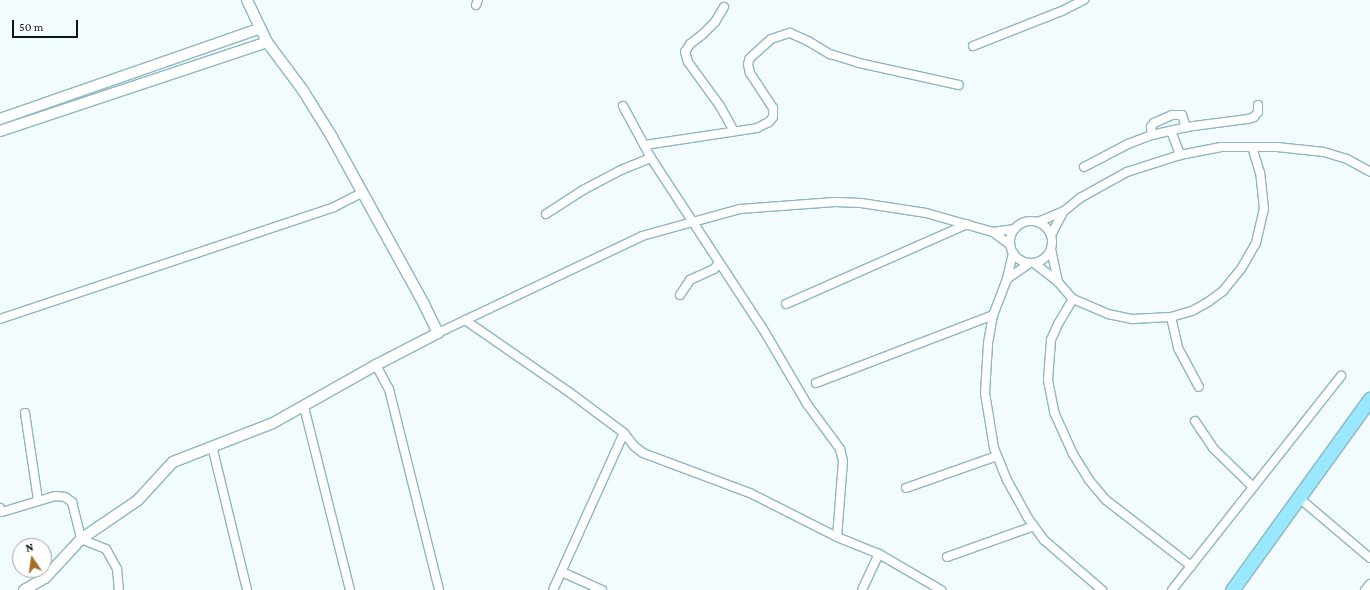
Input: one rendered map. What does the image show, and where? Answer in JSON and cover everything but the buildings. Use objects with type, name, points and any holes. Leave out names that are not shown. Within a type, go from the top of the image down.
[{"type":"main road","points":[[1232,590],[1370,399]]},
{"type":"street","points":[[247,0],[259,29],[302,89],[363,192],[424,304],[438,334]]},
{"type":"street","points":[[973,46],[1062,11],[1084,0]]},
{"type":"street","points":[[724,7],[715,22],[704,34],[690,44],[686,52],[688,62],[720,106],[734,131]]},
{"type":"street","points":[[0,119],[259,29]]},
{"type":"street","points":[[645,145],[757,128],[769,122],[773,116],[773,108],[750,73],[748,64],[750,58],[771,39],[790,33],[808,41],[830,54],[859,63],[959,85]]},
{"type":"street","points":[[0,130],[267,42]]},
{"type":"street","points":[[1084,167],[1128,144],[1152,135],[1186,127],[1254,117],[1258,112],[1258,105]]},
{"type":"street","points":[[623,106],[651,158],[763,329],[806,404],[840,449],[843,461],[837,537]]},
{"type":"street","points":[[1152,135],[1151,127],[1154,123],[1172,115],[1182,115],[1186,127]]},
{"type":"street","points":[[1171,131],[1180,155]]},
{"type":"street","points":[[1100,588],[1044,540],[1007,480],[997,456],[985,394],[988,344],[993,315],[1007,279],[1012,249],[1012,234],[1015,229],[1022,223],[1038,222],[1064,211],[1080,198],[1127,172],[1180,155],[1221,147],[1302,148],[1324,152],[1346,159],[1370,172]]},
{"type":"street","points":[[24,590],[45,578],[81,539],[138,500],[173,462],[273,423],[304,407],[376,365],[465,320],[642,236],[740,209],[835,202],[861,203],[926,213],[993,232],[1012,249],[1020,260],[1032,263],[1058,282],[1073,299],[1108,314],[1132,319],[1170,317],[1192,311],[1223,291],[1241,268],[1256,243],[1264,209],[1260,173],[1252,147]]},
{"type":"street","points":[[546,214],[583,190],[621,170],[651,158]]},
{"type":"street","points":[[0,319],[334,207],[363,192]]},
{"type":"street","points":[[1058,282],[1051,249],[1051,235],[1064,211]]},
{"type":"street","points":[[1038,222],[1046,227],[1051,235]]},
{"type":"street","points":[[786,304],[967,224]]},
{"type":"street","points":[[993,232],[1015,229]]},
{"type":"street","points":[[1007,279],[1032,263],[1042,260],[1051,249]]},
{"type":"street","points":[[680,296],[690,280],[714,269],[719,263]]},
{"type":"street","points":[[1073,299],[1058,324],[1051,340],[1048,380],[1054,412],[1073,454],[1089,480],[1106,500],[1191,566]]},
{"type":"street","points":[[816,383],[993,315]]},
{"type":"street","points":[[1170,317],[1178,348],[1199,387]]},
{"type":"street","points":[[465,320],[569,392],[624,433],[634,446],[643,453],[750,493],[837,537],[879,554],[941,590]]},
{"type":"street","points":[[376,365],[389,389],[439,590]]},
{"type":"street","points":[[1172,590],[1341,376]]},
{"type":"street","points":[[304,407],[350,590]]},
{"type":"street","points":[[25,413],[38,500]]},
{"type":"street","points":[[1195,421],[1213,448],[1253,487]]},
{"type":"street","points":[[553,590],[624,433]]},
{"type":"street","points":[[212,446],[247,590]]},
{"type":"street","points":[[906,488],[997,456]]},
{"type":"street","points":[[0,508],[2,512],[38,500],[55,496],[65,496],[72,502],[81,539]]},
{"type":"street","points":[[1298,497],[1370,558]]},
{"type":"street","points":[[947,557],[1034,526]]},
{"type":"street","points":[[81,539],[106,549],[117,569],[119,590]]},
{"type":"street","points":[[862,590],[879,554]]},
{"type":"street","points":[[562,572],[602,590]]},
{"type":"street","points":[[1365,590],[1370,584]]},
{"type":"street","points":[[1088,590],[1100,588]]}]
